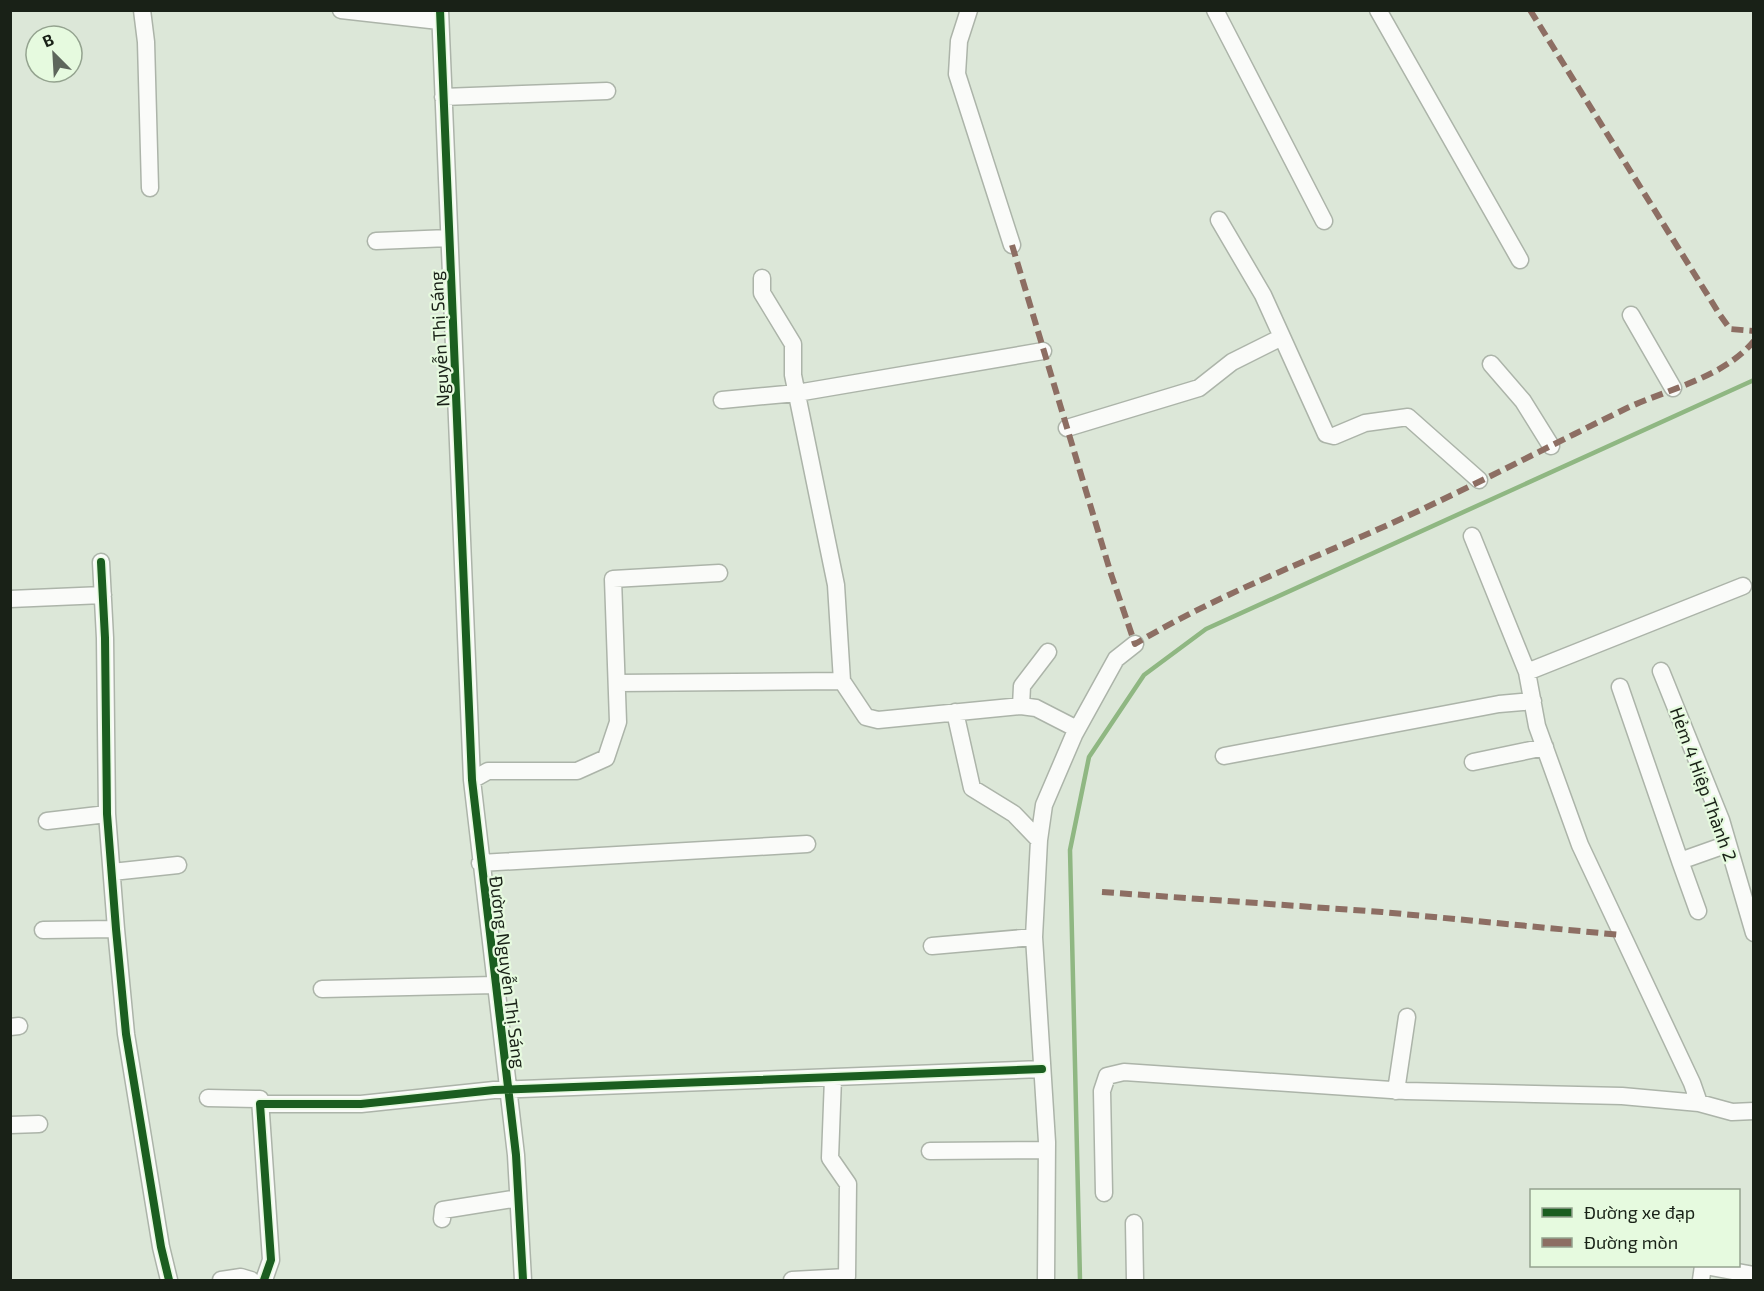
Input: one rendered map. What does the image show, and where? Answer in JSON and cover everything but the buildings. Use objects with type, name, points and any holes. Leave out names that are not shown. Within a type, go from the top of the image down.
[{"type":"street","points":[[142,10],[146,42],[150,188]]},
{"type":"street","points":[[341,10],[440,16]]},
{"type":"street","points":[[969,10],[959,41],[957,74],[1012,245]]},
{"type":"street","points":[[1215,10],[1324,221]]},
{"type":"street","points":[[1378,10],[1520,260]]},
{"type":"street","name":"Nguyễn Thị Sáng","points":[[440,16],[467,667]]},
{"type":"street","points":[[443,97],[607,91]]},
{"type":"street","points":[[1219,220],[1263,295],[1326,434],[1334,436],[1365,423],[1408,417],[1479,480]]},
{"type":"street","points":[[376,241],[449,238]]},
{"type":"street","points":[[762,278],[762,293],[792,344],[797,393],[836,585],[842,681],[866,717],[878,720],[1021,706],[1036,708],[1077,729]]},
{"type":"street","points":[[1631,315],[1673,388]]},
{"type":"street","points":[[1066,428],[1200,388],[1232,362],[1282,337]]},
{"type":"street","points":[[722,400],[797,393],[1043,351]]},
{"type":"street","points":[[1491,364],[1523,401],[1551,446]]},
{"type":"street","points":[[1472,536],[1527,672],[1545,747],[1580,845],[1699,1103]]},
{"type":"street","points":[[101,562],[107,814],[116,929],[126,1034],[161,1247],[169,1281]]},
{"type":"street","points":[[472,780],[488,771],[577,771],[606,758],[618,722],[613,579],[719,573]]},
{"type":"street","points":[[1527,672],[1743,586]]},
{"type":"street","points":[[10,599],[103,595]]},
{"type":"street","points":[[1046,1281],[1047,1150],[1034,937],[1039,840],[1044,805],[1077,729],[1116,659],[1135,644]]},
{"type":"street","points":[[1021,706],[1022,686],[1048,652]]},
{"type":"street","name":"Đường Nguyễn Thị Sáng","points":[[467,667],[472,780],[508,1090],[523,1281]]},
{"type":"street","name":"Hẻm 4 Hiệp Thành 2","points":[[1661,670],[1728,844],[1754,933]]},
{"type":"street","points":[[617,683],[842,681]]},
{"type":"street","points":[[1620,687],[1698,910]]},
{"type":"street","points":[[1224,756],[1499,704],[1533,701]]},
{"type":"street","points":[[955,712],[972,788],[1014,814],[1039,840]]},
{"type":"street","points":[[1473,762],[1545,747]]},
{"type":"street","points":[[46,821],[107,814]]},
{"type":"street","points":[[480,863],[807,844]]},
{"type":"street","points":[[1680,861],[1728,844]]},
{"type":"street","points":[[112,872],[178,865]]},
{"type":"street","points":[[43,930],[116,929]]},
{"type":"street","points":[[932,946],[1034,937]]},
{"type":"street","points":[[322,989],[495,985]]},
{"type":"street","points":[[1396,1091],[1407,1017]]},
{"type":"street","points":[[260,1104],[361,1104],[508,1090],[1042,1069]]},
{"type":"street","points":[[1104,1193],[1102,1091],[1107,1076],[1124,1072],[1396,1091],[1622,1096],[1699,1103],[1732,1112],[1754,1111]]},
{"type":"street","points":[[792,1281],[847,1277],[848,1184],[830,1158],[833,1078]]},
{"type":"street","points":[[208,1098],[260,1099],[271,1260],[264,1281]]},
{"type":"street","points":[[10,1125],[39,1124]]},
{"type":"street","points":[[930,1151],[1047,1150]]},
{"type":"street","points":[[442,1219],[442,1210],[518,1198]]},
{"type":"street","points":[[1134,1223],[1135,1281]]},
{"type":"street","points":[[1710,1267],[1754,1275]]},
{"type":"street","points":[[221,1281],[241,1277],[251,1281]]},
{"type":"waterway","points":[[1080,1280],[1070,850],[1089,757],[1144,675],[1206,629],[1754,380]]},
{"type":"marked path","points":[[1530,10],[1720,315],[1730,329],[1754,331]]},
{"type":"marked path","points":[[1012,245],[1111,574],[1135,644],[1228,595],[1419,511],[1623,410],[1710,374],[1741,354],[1754,341]]},
{"type":"marked path","points":[[1102,892],[1382,912],[1621,935]]},
{"type":"cycle path","points":[[440,10],[472,780],[516,1155],[523,1280]]},
{"type":"cycle path","points":[[101,562],[105,638],[107,814],[116,929],[126,1034],[161,1247],[169,1280]]},
{"type":"cycle path","points":[[264,1280],[271,1260],[260,1104],[361,1104],[494,1090],[1042,1069]]}]
